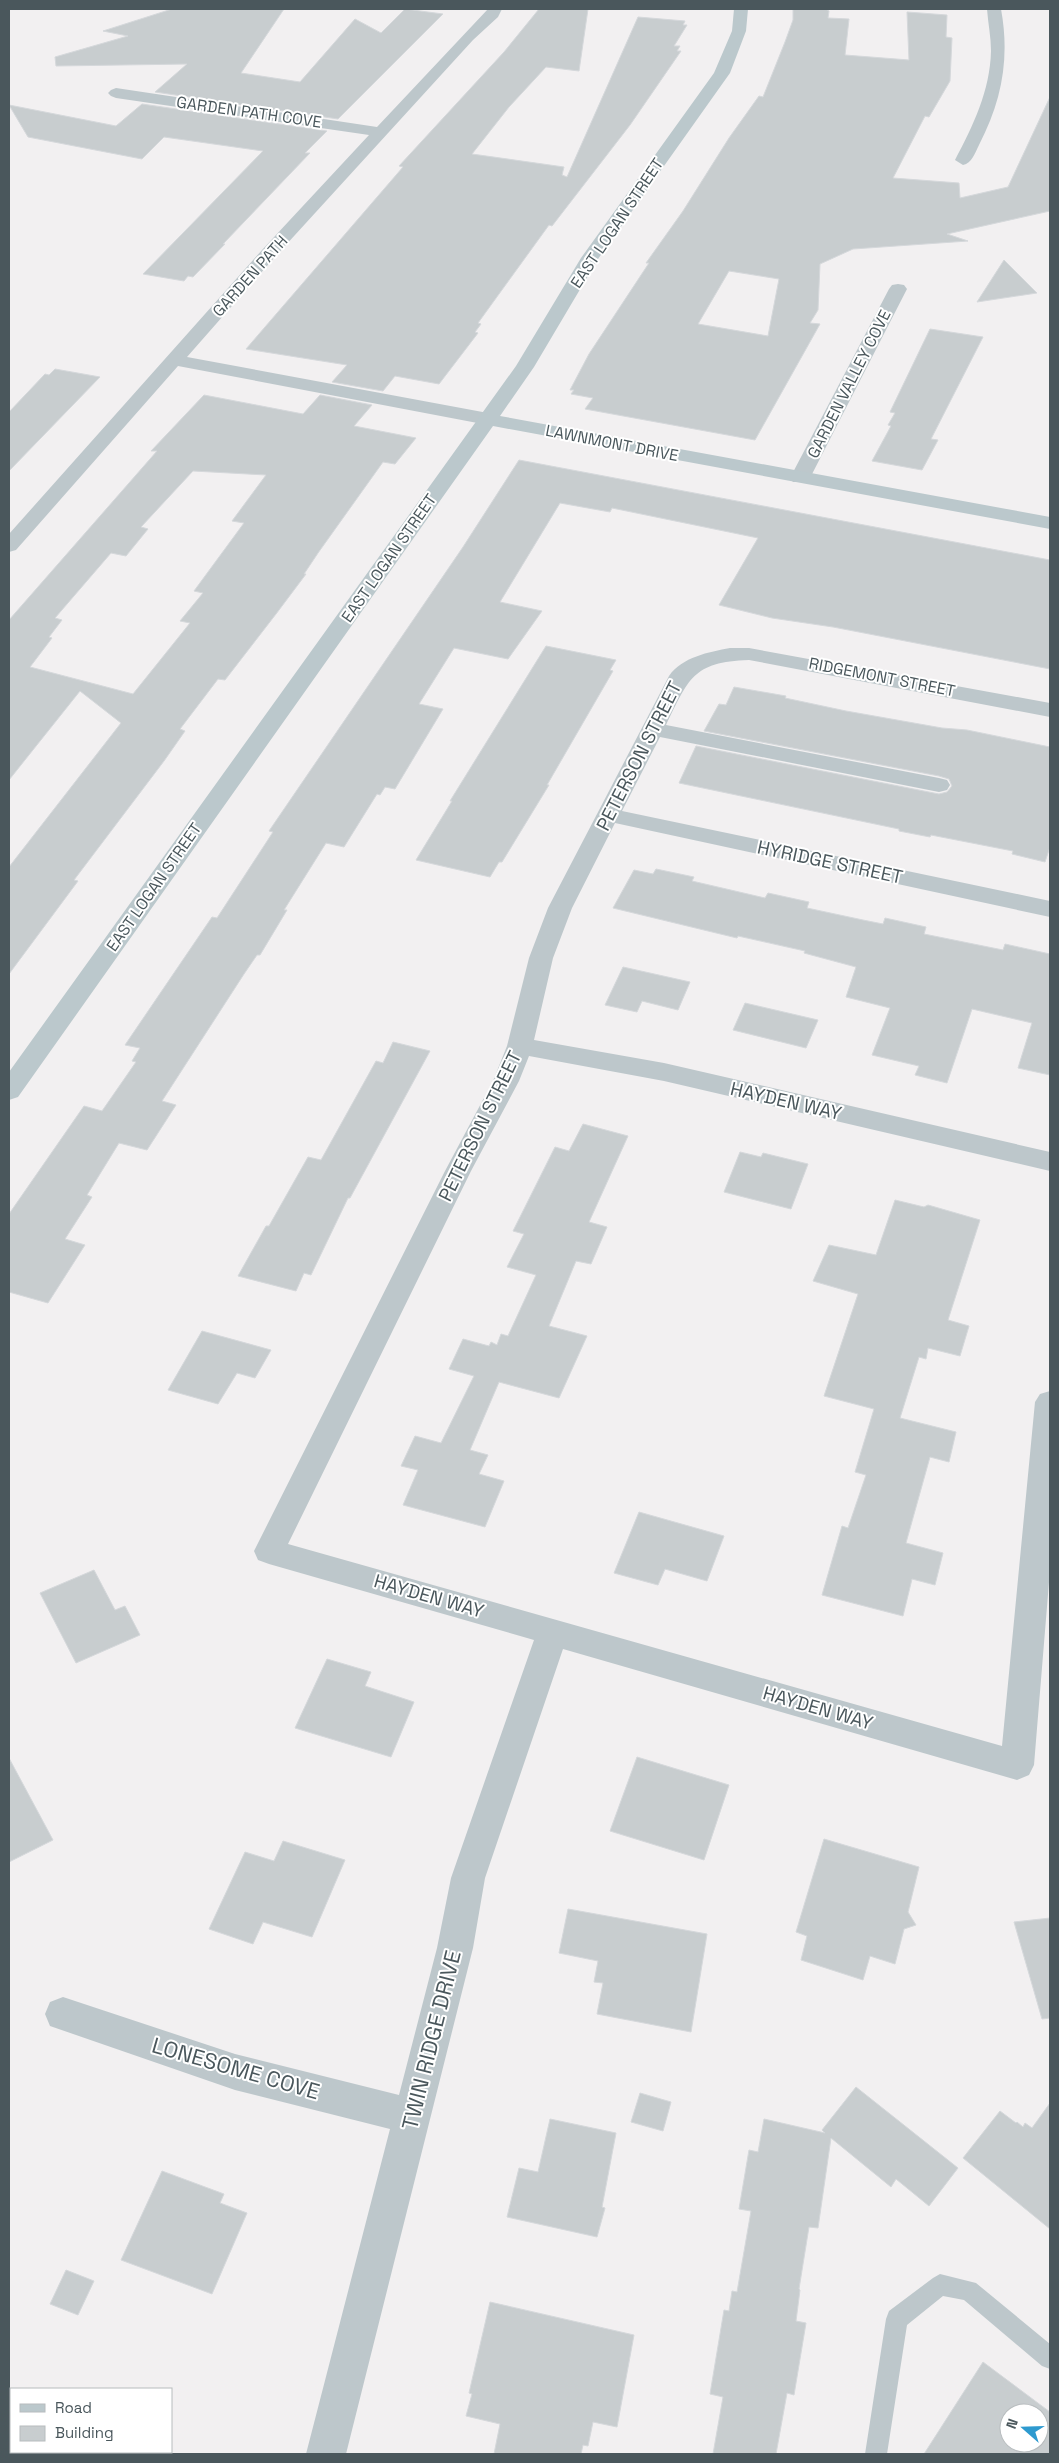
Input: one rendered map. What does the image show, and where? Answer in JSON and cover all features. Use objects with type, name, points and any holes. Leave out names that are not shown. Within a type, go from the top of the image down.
[{"type":"street","name":"GARDEN PATH","points":[[9,546],[174,360],[468,37],[493,14],[495,9]]},
{"type":"street","name":"EAST LOGAN STREET","points":[[9,1092],[525,366],[590,258],[722,73],[739,31],[741,9]]},
{"type":"street","points":[[964,160],[983,125],[995,90],[1000,55],[994,9]]},
{"type":"street","name":"GARDEN PATH COVE","points":[[116,93],[381,132]]},
{"type":"street","name":"GARDEN VALLEY COVE","points":[[800,478],[898,289]]},
{"type":"street","name":"LAWNMONT DRIVE","points":[[174,360],[1050,523]]},
{"type":"street","name":"RIDGEMONT STREET","points":[[714,657],[749,654],[772,656],[1050,710]]},
{"type":"street","name":"PETERSON STREET","points":[[269,1551],[458,1171],[506,1081],[520,1046],[541,958],[560,908],[680,676],[692,665],[714,657]]},
{"type":"street","points":[[653,729],[939,785]]},
{"type":"street","name":"HYRIDGE STREET","points":[[609,815],[1050,909]]},
{"type":"street","name":"HAYDEN WAY","points":[[520,1046],[664,1072],[1050,1162]]},
{"type":"street","name":"HAYDEN WAY","points":[[269,1551],[1017,1765],[1050,1402]]},
{"type":"street","name":"TWIN RIDGE DRIVE","points":[[326,2454],[455,1948],[468,1878],[553,1631]]},
{"type":"street","name":"LONESOME COVE","points":[[62,2014],[235,2072],[412,2116]]},
{"type":"lane","points":[[876,2454],[897,2319],[940,2285],[969,2290],[1050,2358]]},
{"type":"building","points":[[172,9],[284,9],[241,73],[300,82],[355,19],[381,33],[405,9],[443,14],[338,119],[155,92],[187,64],[56,66],[55,57],[128,36],[103,31]]},
{"type":"building","points":[[539,9],[588,9],[579,71],[546,67],[509,107],[472,154],[564,167],[562,175],[567,177],[638,17],[685,21],[683,25],[687,25],[674,46],[680,46],[677,51],[681,51],[630,125],[552,226],[549,225],[478,323],[481,324],[475,332],[478,333],[439,384],[395,376],[383,391],[332,382],[347,365],[246,349],[403,167],[399,166],[504,52]]},
{"type":"building","points":[[793,9],[826,9],[829,11],[828,18],[849,19],[845,55],[909,60],[907,12],[947,15],[946,37],[952,38],[950,81],[929,117],[925,116],[893,178],[959,183],[960,198],[1008,187],[1050,97],[1050,211],[947,234],[968,241],[853,249],[820,264],[818,310],[810,323],[820,324],[755,440],[585,409],[593,398],[571,394],[574,390],[570,390],[589,354],[649,263],[646,263],[683,211],[729,138],[759,96],[763,97],[793,20]],"holes":[[[729,271],[779,279],[768,336],[698,324]]]},
{"type":"building","points":[[142,104],[327,131],[305,153],[310,153],[223,244],[225,244],[193,277],[188,276],[184,281],[143,274],[263,151],[164,137],[142,159],[28,137],[9,105],[116,126]]},
{"type":"building","points":[[1004,260],[1037,293],[977,302]]},
{"type":"building","points":[[930,329],[983,337],[931,439],[938,440],[922,470],[872,461],[891,426],[888,425],[895,413],[890,412]]},
{"type":"building","points":[[55,369],[100,377],[9,471],[9,412],[45,374],[49,375]]},
{"type":"building","points":[[204,395],[303,414],[320,395],[372,405],[354,426],[416,438],[395,464],[383,462],[318,553],[304,574],[306,574],[276,614],[225,680],[218,679],[180,729],[185,731],[74,880],[78,881],[9,974],[9,867],[121,723],[80,691],[9,780],[9,620],[157,451],[151,451]],"holes":[[[193,471],[266,475],[232,521],[244,523],[194,591],[203,593],[180,621],[190,623],[133,694],[30,667],[52,638],[49,637],[62,620],[55,618],[111,553],[126,556],[148,529],[141,527]]]},
{"type":"building","points":[[519,460],[1050,560],[1050,669],[833,627],[772,618],[719,605],[758,538],[612,508],[610,512],[560,503],[500,602],[542,611],[508,659],[454,648],[419,704],[443,709],[395,789],[385,787],[380,795],[377,794],[344,847],[326,843],[284,910],[287,910],[260,955],[257,955],[244,974],[162,1101],[176,1105],[147,1150],[119,1143],[87,1195],[92,1197],[65,1239],[85,1245],[48,1303],[9,1292],[9,1214],[84,1106],[102,1111],[136,1062],[132,1061],[140,1048],[125,1045],[212,917],[217,918],[273,832],[269,831],[463,547]]},
{"type":"building","points":[[546,646],[616,660],[610,670],[613,671],[547,785],[549,785],[502,862],[499,862],[490,877],[416,860],[452,801],[450,801]]},
{"type":"building","points":[[734,687],[786,696],[785,698],[846,711],[942,728],[967,730],[1050,747],[1050,847],[1045,862],[1012,854],[1013,851],[931,835],[930,837],[899,831],[899,829],[679,783],[696,746],[939,794],[947,792],[952,786],[949,779],[939,776],[704,731],[719,704],[726,705]]},
{"type":"building","points":[[656,869],[694,877],[692,881],[765,898],[768,893],[809,902],[807,908],[883,924],[885,918],[926,927],[924,934],[1003,950],[1005,944],[1050,954],[1050,1075],[1018,1068],[1032,1023],[972,1009],[947,1083],[915,1075],[919,1066],[872,1055],[890,1008],[846,997],[856,967],[804,953],[805,951],[738,936],[737,938],[613,908],[634,870],[653,874]]},
{"type":"building","points":[[623,967],[690,982],[678,1010],[642,1001],[637,1012],[605,1005]]},
{"type":"building","points":[[745,1003],[818,1020],[806,1048],[733,1030]]},
{"type":"building","points":[[393,1042],[430,1051],[350,1198],[348,1198],[311,1275],[304,1273],[296,1291],[238,1276],[308,1157],[321,1160],[376,1061],[383,1063]]},
{"type":"building","points":[[583,1124],[628,1136],[589,1222],[607,1227],[591,1264],[576,1261],[549,1326],[587,1336],[559,1398],[499,1382],[470,1450],[488,1455],[479,1474],[504,1481],[485,1527],[403,1505],[418,1470],[401,1466],[415,1436],[441,1443],[474,1376],[449,1369],[463,1339],[489,1346],[491,1342],[497,1345],[501,1334],[508,1336],[536,1275],[507,1267],[524,1234],[513,1231],[555,1147],[569,1151]]},
{"type":"building","points":[[740,1152],[761,1157],[763,1153],[808,1164],[791,1209],[724,1192]]},
{"type":"building","points":[[895,1200],[924,1207],[928,1205],[980,1220],[948,1320],[969,1326],[960,1356],[928,1348],[926,1359],[919,1357],[900,1418],[956,1432],[949,1462],[930,1457],[906,1543],[943,1553],[935,1585],[912,1579],[903,1616],[822,1595],[842,1526],[848,1528],[866,1475],[855,1472],[874,1409],[824,1396],[858,1294],[813,1281],[829,1245],[876,1255]]},
{"type":"building","points":[[202,1331],[271,1350],[255,1378],[237,1373],[218,1404],[168,1390]]},
{"type":"building","points":[[639,1512],[724,1536],[707,1581],[665,1569],[658,1585],[614,1573]]},
{"type":"building","points":[[94,1570],[115,1610],[125,1606],[140,1635],[76,1663],[40,1593]]},
{"type":"building","points":[[327,1659],[371,1672],[365,1686],[414,1702],[391,1757],[295,1728]]},
{"type":"building","points":[[637,1757],[729,1785],[704,1860],[610,1831]]},
{"type":"building","points":[[9,1758],[53,1840],[9,1862]]},
{"type":"building","points":[[824,1839],[919,1867],[908,1912],[916,1925],[904,1929],[895,1964],[870,1956],[863,1980],[801,1960],[807,1936],[796,1932]]},
{"type":"building","points":[[283,1841],[345,1860],[312,1937],[263,1922],[253,1944],[209,1929],[245,1852],[274,1861]]},
{"type":"building","points":[[568,1909],[707,1934],[691,2032],[597,2014],[603,1983],[594,1982],[598,1961],[559,1953]]},
{"type":"building","points":[[1050,1918],[1050,2018],[1042,2019],[1014,1922]]},
{"type":"building","points":[[856,2087],[958,2168],[929,2206],[896,2179],[891,2187],[831,2138],[818,2228],[809,2227],[799,2289],[796,2321],[806,2323],[794,2395],[787,2393],[776,2454],[713,2454],[723,2397],[710,2394],[724,2310],[729,2311],[732,2291],[737,2292],[751,2211],[739,2209],[749,2150],[758,2152],[764,2119],[825,2133],[822,2130]]},
{"type":"building","points":[[640,2093],[671,2102],[663,2131],[631,2122]]},
{"type":"building","points":[[1050,2103],[1050,2229],[963,2158],[1000,2111],[1023,2127],[1025,2123],[1032,2128]]},
{"type":"building","points":[[550,2119],[616,2133],[602,2207],[605,2208],[597,2237],[507,2217],[519,2168],[538,2172]]},
{"type":"building","points":[[162,2171],[224,2194],[220,2203],[247,2213],[212,2294],[121,2260]]},
{"type":"building","points":[[66,2270],[94,2281],[78,2315],[50,2304]]},
{"type":"building","points":[[490,2302],[634,2335],[617,2427],[593,2422],[588,2446],[583,2445],[581,2454],[494,2454],[500,2424],[466,2416],[472,2394],[469,2393]]},
{"type":"building","points":[[983,2362],[1038,2403],[999,2403],[999,2453],[1049,2453],[1049,2411],[1050,2454],[924,2454]]}]
